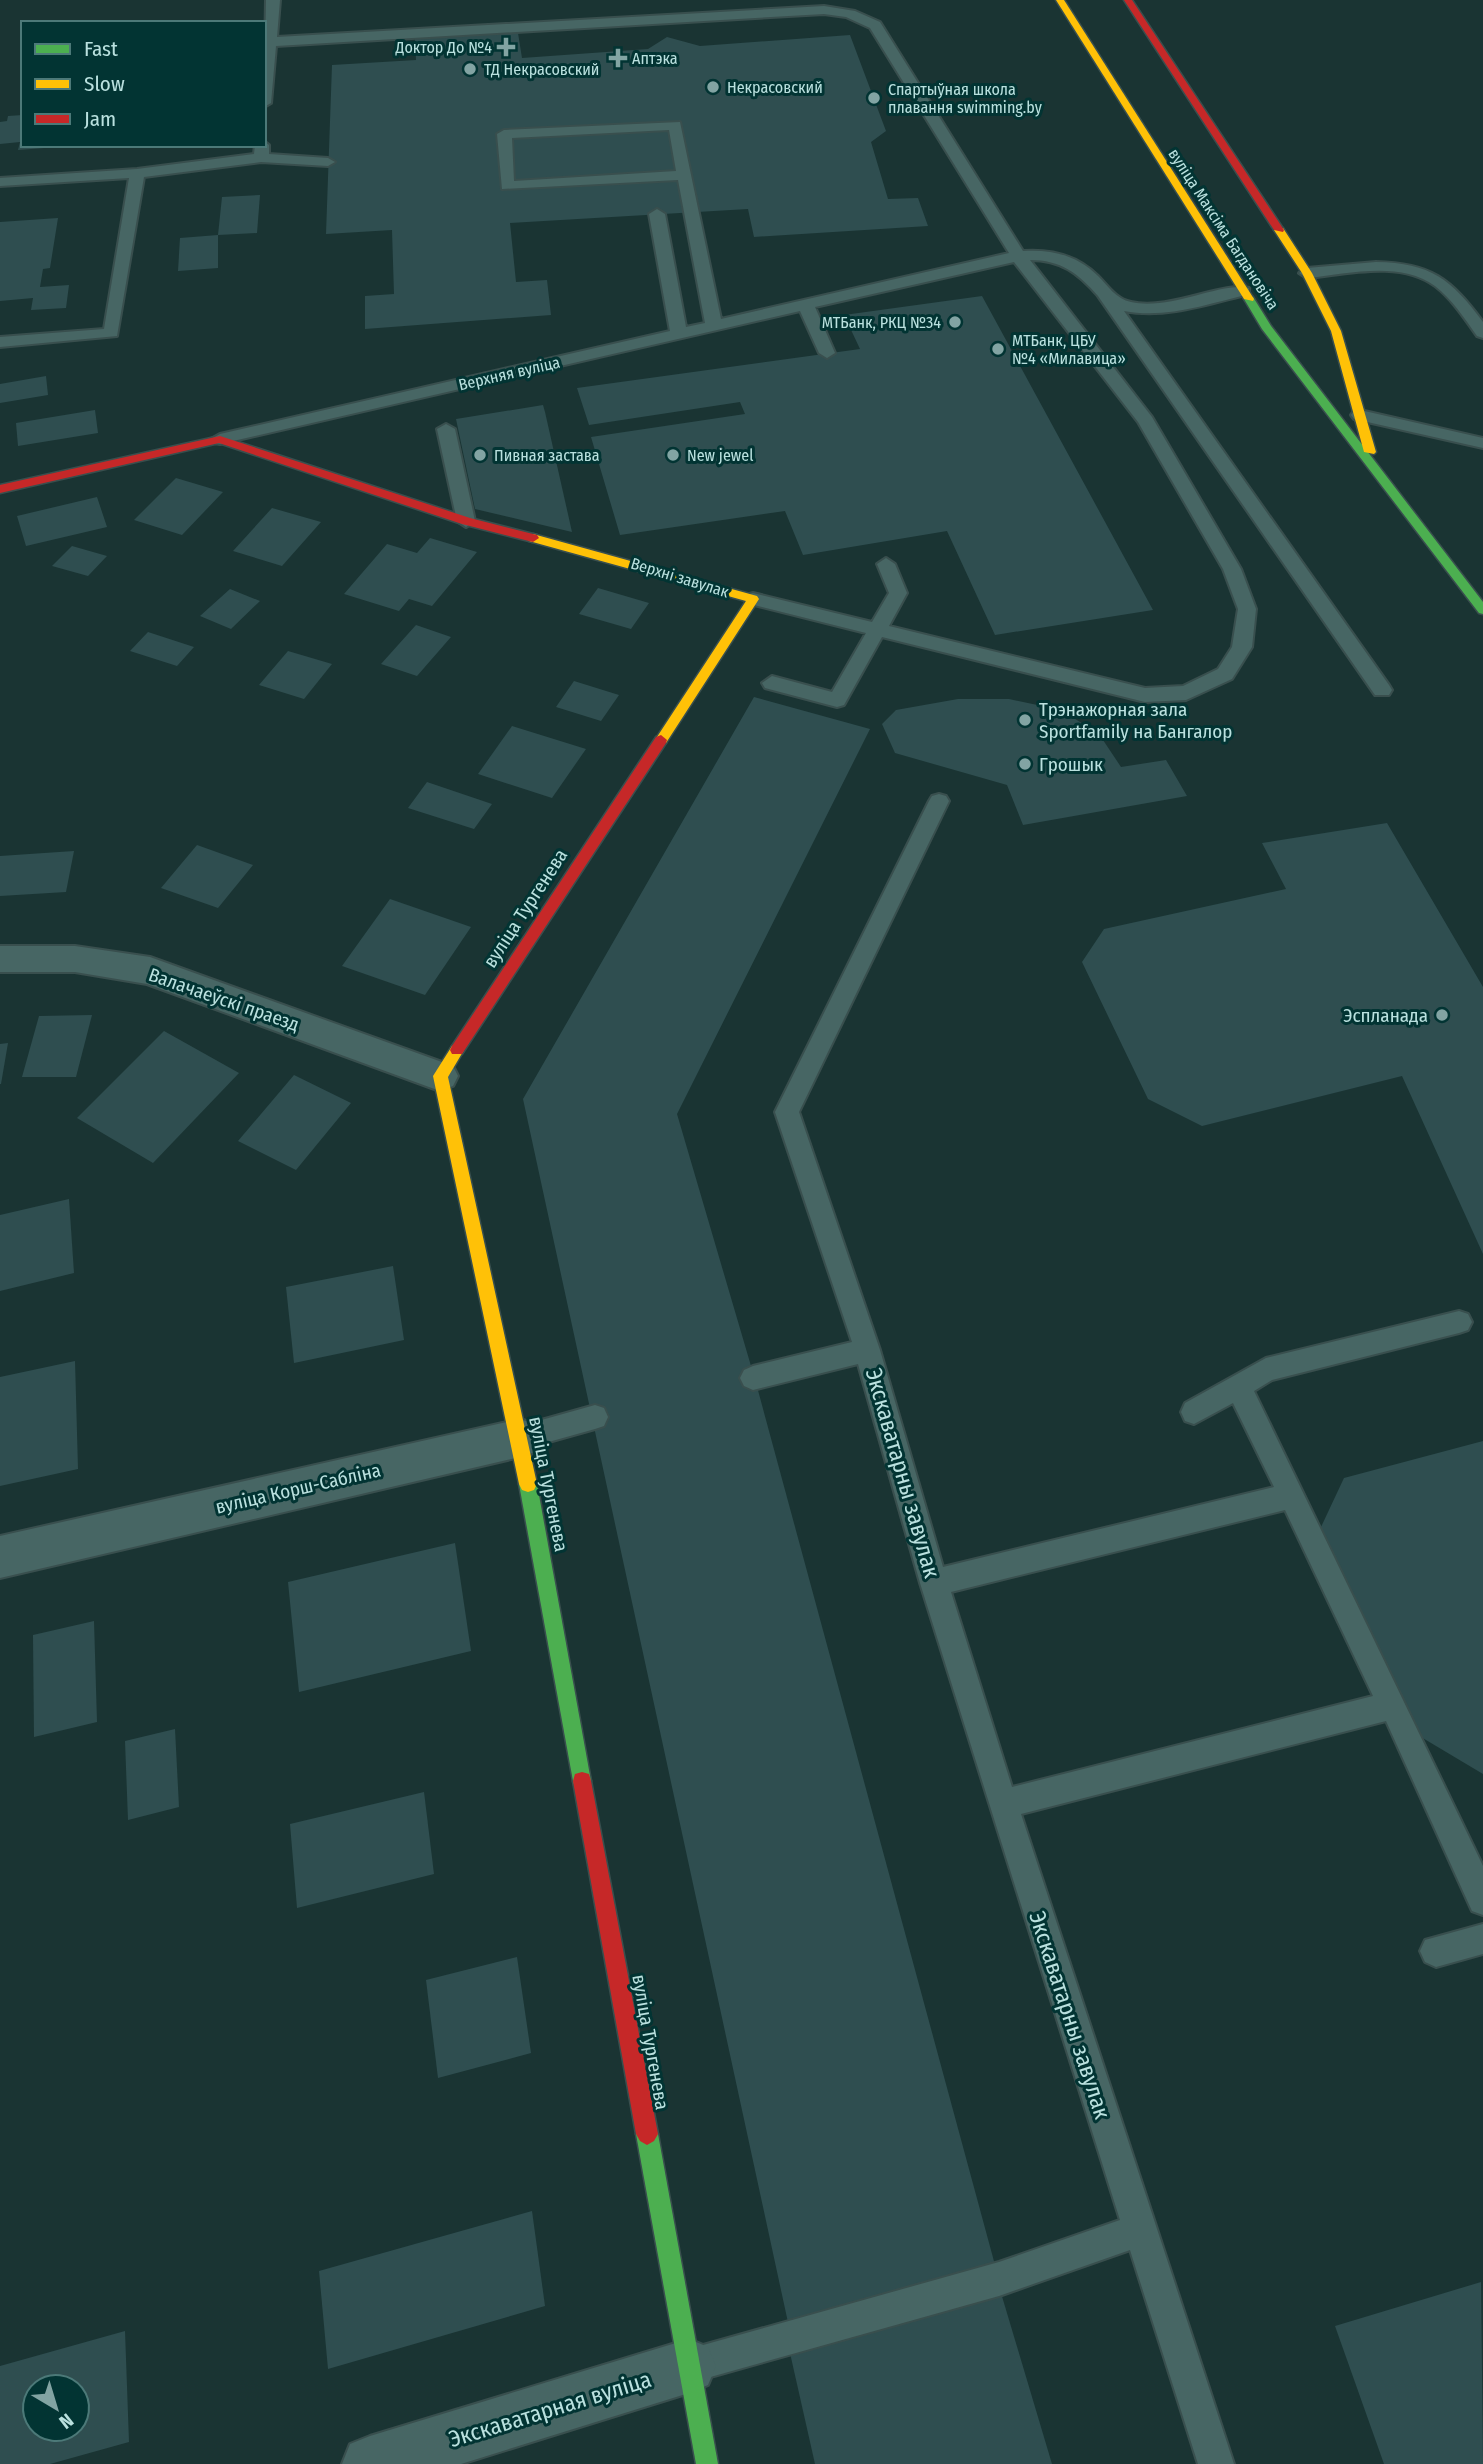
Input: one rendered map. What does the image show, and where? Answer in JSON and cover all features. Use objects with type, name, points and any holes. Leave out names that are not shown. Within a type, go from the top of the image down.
[{"type":"main road","name":"вуліца Максіма Багдановіча","points":[[1060,0],[1266,327],[1483,610]]},
{"type":"main road","name":"вуліца Максіма Багдановіча","points":[[1128,0],[1307,273],[1336,331],[1374,468]]},
{"type":"main road","points":[[1224,264],[1271,305]]},
{"type":"main road","points":[[1319,333],[1336,331]]},
{"type":"main road","name":"Верхняя вуліца","points":[[0,489],[220,439]]},
{"type":"main road","name":"Верхні завулак","points":[[220,439],[466,520],[608,556],[752,599]]},
{"type":"main road","name":"вуліца Тургенева","points":[[707,2464],[520,1438],[440,1076],[752,599]]},
{"type":"street","name":"Валачаеўскі праезд","points":[[0,960],[75,958],[150,971],[440,1076]]},
{"type":"street","name":"вуліца Корш-Сабліна","points":[[0,1556],[520,1438]]},
{"type":"street","name":"Экскаватарная вуліца","points":[[370,2464],[689,2366]]},
{"type":"lane","points":[[266,72],[273,0]]},
{"type":"lane","name":"Верхні завулак","points":[[268,42],[846,11],[876,25],[1018,256],[1097,354],[1146,421],[1232,569],[1247,609],[1242,647],[1225,674],[1186,692],[1145,695],[752,599]]},
{"type":"lane","points":[[684,175],[507,186],[504,134],[675,125],[714,326]]},
{"type":"lane","points":[[0,182],[137,173],[261,152],[328,162]]},
{"type":"lane","points":[[0,342],[111,332],[137,173]]},
{"type":"lane","points":[[657,214],[679,334]]},
{"type":"lane","name":"Верхняя вуліца","points":[[220,439],[1018,256],[1042,254],[1071,262],[1088,274],[1382,690]]},
{"type":"lane","points":[[1307,273],[1390,268],[1418,272],[1440,282],[1483,333]]},
{"type":"lane","points":[[1105,296],[1125,306],[1145,308],[1170,306],[1243,291]]},
{"type":"lane","points":[[806,305],[827,353]]},
{"type":"lane","points":[[1360,415],[1423,427],[1483,443]]},
{"type":"lane","points":[[446,429],[466,520]]},
{"type":"lane","points":[[772,683],[837,700],[898,593],[886,564]]},
{"type":"lane","name":"Экскаватарны завулак","points":[[939,801],[787,1112],[867,1350],[934,1583],[1003,1804],[1216,2464]]},
{"type":"lane","points":[[1194,1412],[1266,1370],[1459,1322]]},
{"type":"lane","points":[[753,1378],[867,1350]]},
{"type":"lane","points":[[1239,1387],[1393,1705],[1483,1900]]},
{"type":"lane","name":"вуліца Корш-Сабліна","points":[[520,1438],[594,1417]]},
{"type":"lane","points":[[934,1583],[1290,1496]]},
{"type":"lane","points":[[1003,1804],[1393,1705]]},
{"type":"lane","points":[[1436,1951],[1483,1939]]},
{"type":"lane","points":[[689,2366],[999,2279],[1139,2230]]},
{"type":"building","points":[[518,33],[522,58],[648,49],[667,37],[700,46],[850,35],[886,131],[871,142],[888,199],[918,198],[928,226],[754,237],[748,209],[510,223],[516,282],[547,280],[551,315],[365,329],[365,296],[394,294],[392,230],[326,234],[332,65],[416,60],[415,39]]},
{"type":"building","points":[[21,115],[21,147],[57,147],[18,150],[20,142],[0,144],[0,122],[7,121],[8,116]]},
{"type":"building","points":[[260,195],[257,233],[218,235],[222,197]]},
{"type":"building","points":[[58,218],[50,268],[43,269],[40,287],[69,285],[66,308],[31,310],[33,298],[0,301],[0,222]]},
{"type":"building","points":[[218,235],[218,268],[178,271],[180,238]]},
{"type":"building","points":[[982,296],[1153,610],[995,635],[947,531],[803,555],[785,511],[620,535],[591,437],[745,414],[740,402],[589,425],[577,388],[860,349],[844,315]]},
{"type":"building","points":[[46,376],[48,395],[0,403],[0,384]]},
{"type":"building","points":[[543,405],[572,532],[475,509],[456,419]]},
{"type":"building","points":[[95,410],[98,433],[18,446],[16,423]]},
{"type":"building","points":[[176,478],[223,492],[182,535],[134,520]]},
{"type":"building","points":[[97,497],[107,527],[26,546],[17,516]]},
{"type":"building","points":[[272,508],[321,522],[282,566],[233,551]]},
{"type":"building","points":[[430,538],[477,552],[432,606],[409,599],[399,611],[344,594],[387,544],[417,553]]},
{"type":"building","points":[[72,546],[107,556],[88,576],[52,566]]},
{"type":"building","points":[[598,588],[649,603],[631,629],[579,614]]},
{"type":"building","points":[[230,589],[260,601],[231,629],[200,616]]},
{"type":"building","points":[[416,625],[451,637],[417,676],[381,664]]},
{"type":"building","points":[[148,632],[194,647],[177,666],[130,651]]},
{"type":"building","points":[[288,651],[332,664],[304,699],[259,685]]},
{"type":"building","points":[[574,681],[619,695],[601,721],[556,707]]},
{"type":"building","points":[[754,697],[870,729],[677,1114],[756,1383],[995,2265],[789,2327],[523,1099]]},
{"type":"building","name":"Грошык","points":[[958,699],[1009,699],[1061,710],[1099,734],[1121,767],[1166,760],[1187,796],[1023,825],[1007,785],[895,753],[882,724],[896,710]]},
{"type":"building","points":[[512,726],[586,749],[552,798],[478,774]]},
{"type":"building","points":[[427,782],[492,804],[474,829],[408,808]]},
{"type":"building","points":[[1387,823],[1483,987],[1483,1254],[1402,1076],[1202,1126],[1148,1099],[1082,962],[1104,929],[1286,889],[1262,843]]},
{"type":"building","points":[[197,845],[253,865],[218,908],[161,888]]},
{"type":"building","points":[[74,851],[66,892],[0,896],[0,856]]},
{"type":"building","points":[[390,899],[471,927],[425,995],[342,966]]},
{"type":"building","points":[[92,1015],[76,1077],[22,1077],[39,1016]]},
{"type":"building","points":[[164,1031],[239,1073],[153,1163],[77,1118]]},
{"type":"building","points":[[8,1043],[1,1084],[0,1084],[0,1044]]},
{"type":"building","points":[[294,1075],[351,1103],[296,1170],[238,1141]]},
{"type":"building","points":[[69,1199],[74,1273],[0,1291],[0,1215]]},
{"type":"building","points":[[393,1266],[404,1340],[294,1363],[286,1287]]},
{"type":"building","points":[[75,1361],[78,1469],[0,1486],[0,1377]]},
{"type":"building","points":[[1483,1441],[1483,1774],[1421,1737],[1321,1527],[1344,1478]]},
{"type":"building","points":[[455,1543],[471,1651],[299,1692],[288,1582]]},
{"type":"building","points":[[94,1621],[97,1722],[34,1737],[33,1635]]},
{"type":"building","points":[[175,1729],[179,1807],[128,1820],[125,1741]]},
{"type":"building","points":[[424,1792],[434,1874],[297,1908],[290,1824]]},
{"type":"building","points":[[517,1957],[531,2053],[438,2078],[426,1980]]},
{"type":"building","points":[[532,2211],[545,2306],[328,2369],[319,2271]]},
{"type":"building","points":[[1481,2282],[1483,2464],[1384,2464],[1335,2326]]},
{"type":"building","points":[[1001,2293],[1052,2464],[815,2464],[790,2353]]},
{"type":"building","points":[[125,2331],[129,2442],[50,2464],[0,2464],[0,2366]]},
{"type":"traffic: fast","points":[[1249,299],[1266,327],[1483,610]]},
{"type":"traffic: fast","points":[[528,1484],[582,1781]]},
{"type":"traffic: fast","points":[[647,2134],[707,2464]]},
{"type":"traffic: slow","points":[[1060,0],[1249,299]]},
{"type":"traffic: slow","points":[[1279,230],[1307,273],[1336,331],[1370,452]]},
{"type":"traffic: slow","points":[[533,538],[753,599],[661,740]]},
{"type":"traffic: slow","points":[[457,1050],[440,1076],[528,1484]]},
{"type":"traffic: jam","points":[[1128,0],[1279,230]]},
{"type":"traffic: jam","points":[[0,489],[220,439],[466,521],[533,538]]},
{"type":"traffic: jam","points":[[457,1050],[661,740]]},
{"type":"traffic: jam","points":[[582,1781],[647,2134]]},
{"type":"place","name":"Доктор До №4","points":[[506,47]]},
{"type":"place","name":"Аптэка","points":[[618,58]]},
{"type":"place","name":"ТД Некрасовский","points":[[470,69]]},
{"type":"place","name":"Некрасовский","points":[[713,87]]},
{"type":"place","name":"Спартыўная школа плавання swimming.by","points":[[874,98]]},
{"type":"place","name":"МТБанк, РКЦ №34","points":[[955,322]]},
{"type":"place","name":"МТБанк, ЦБУ №4 «Милавица»","points":[[998,349]]},
{"type":"place","name":"Пивная застава","points":[[480,455]]},
{"type":"place","name":"New jewel","points":[[673,455]]},
{"type":"place","name":"Трэнажорная зала Sportfamily на Бангалор","points":[[1025,720]]},
{"type":"place","name":"Грошык","points":[[1025,764]]},
{"type":"place","name":"Эспланада","points":[[1442,1015]]}]
